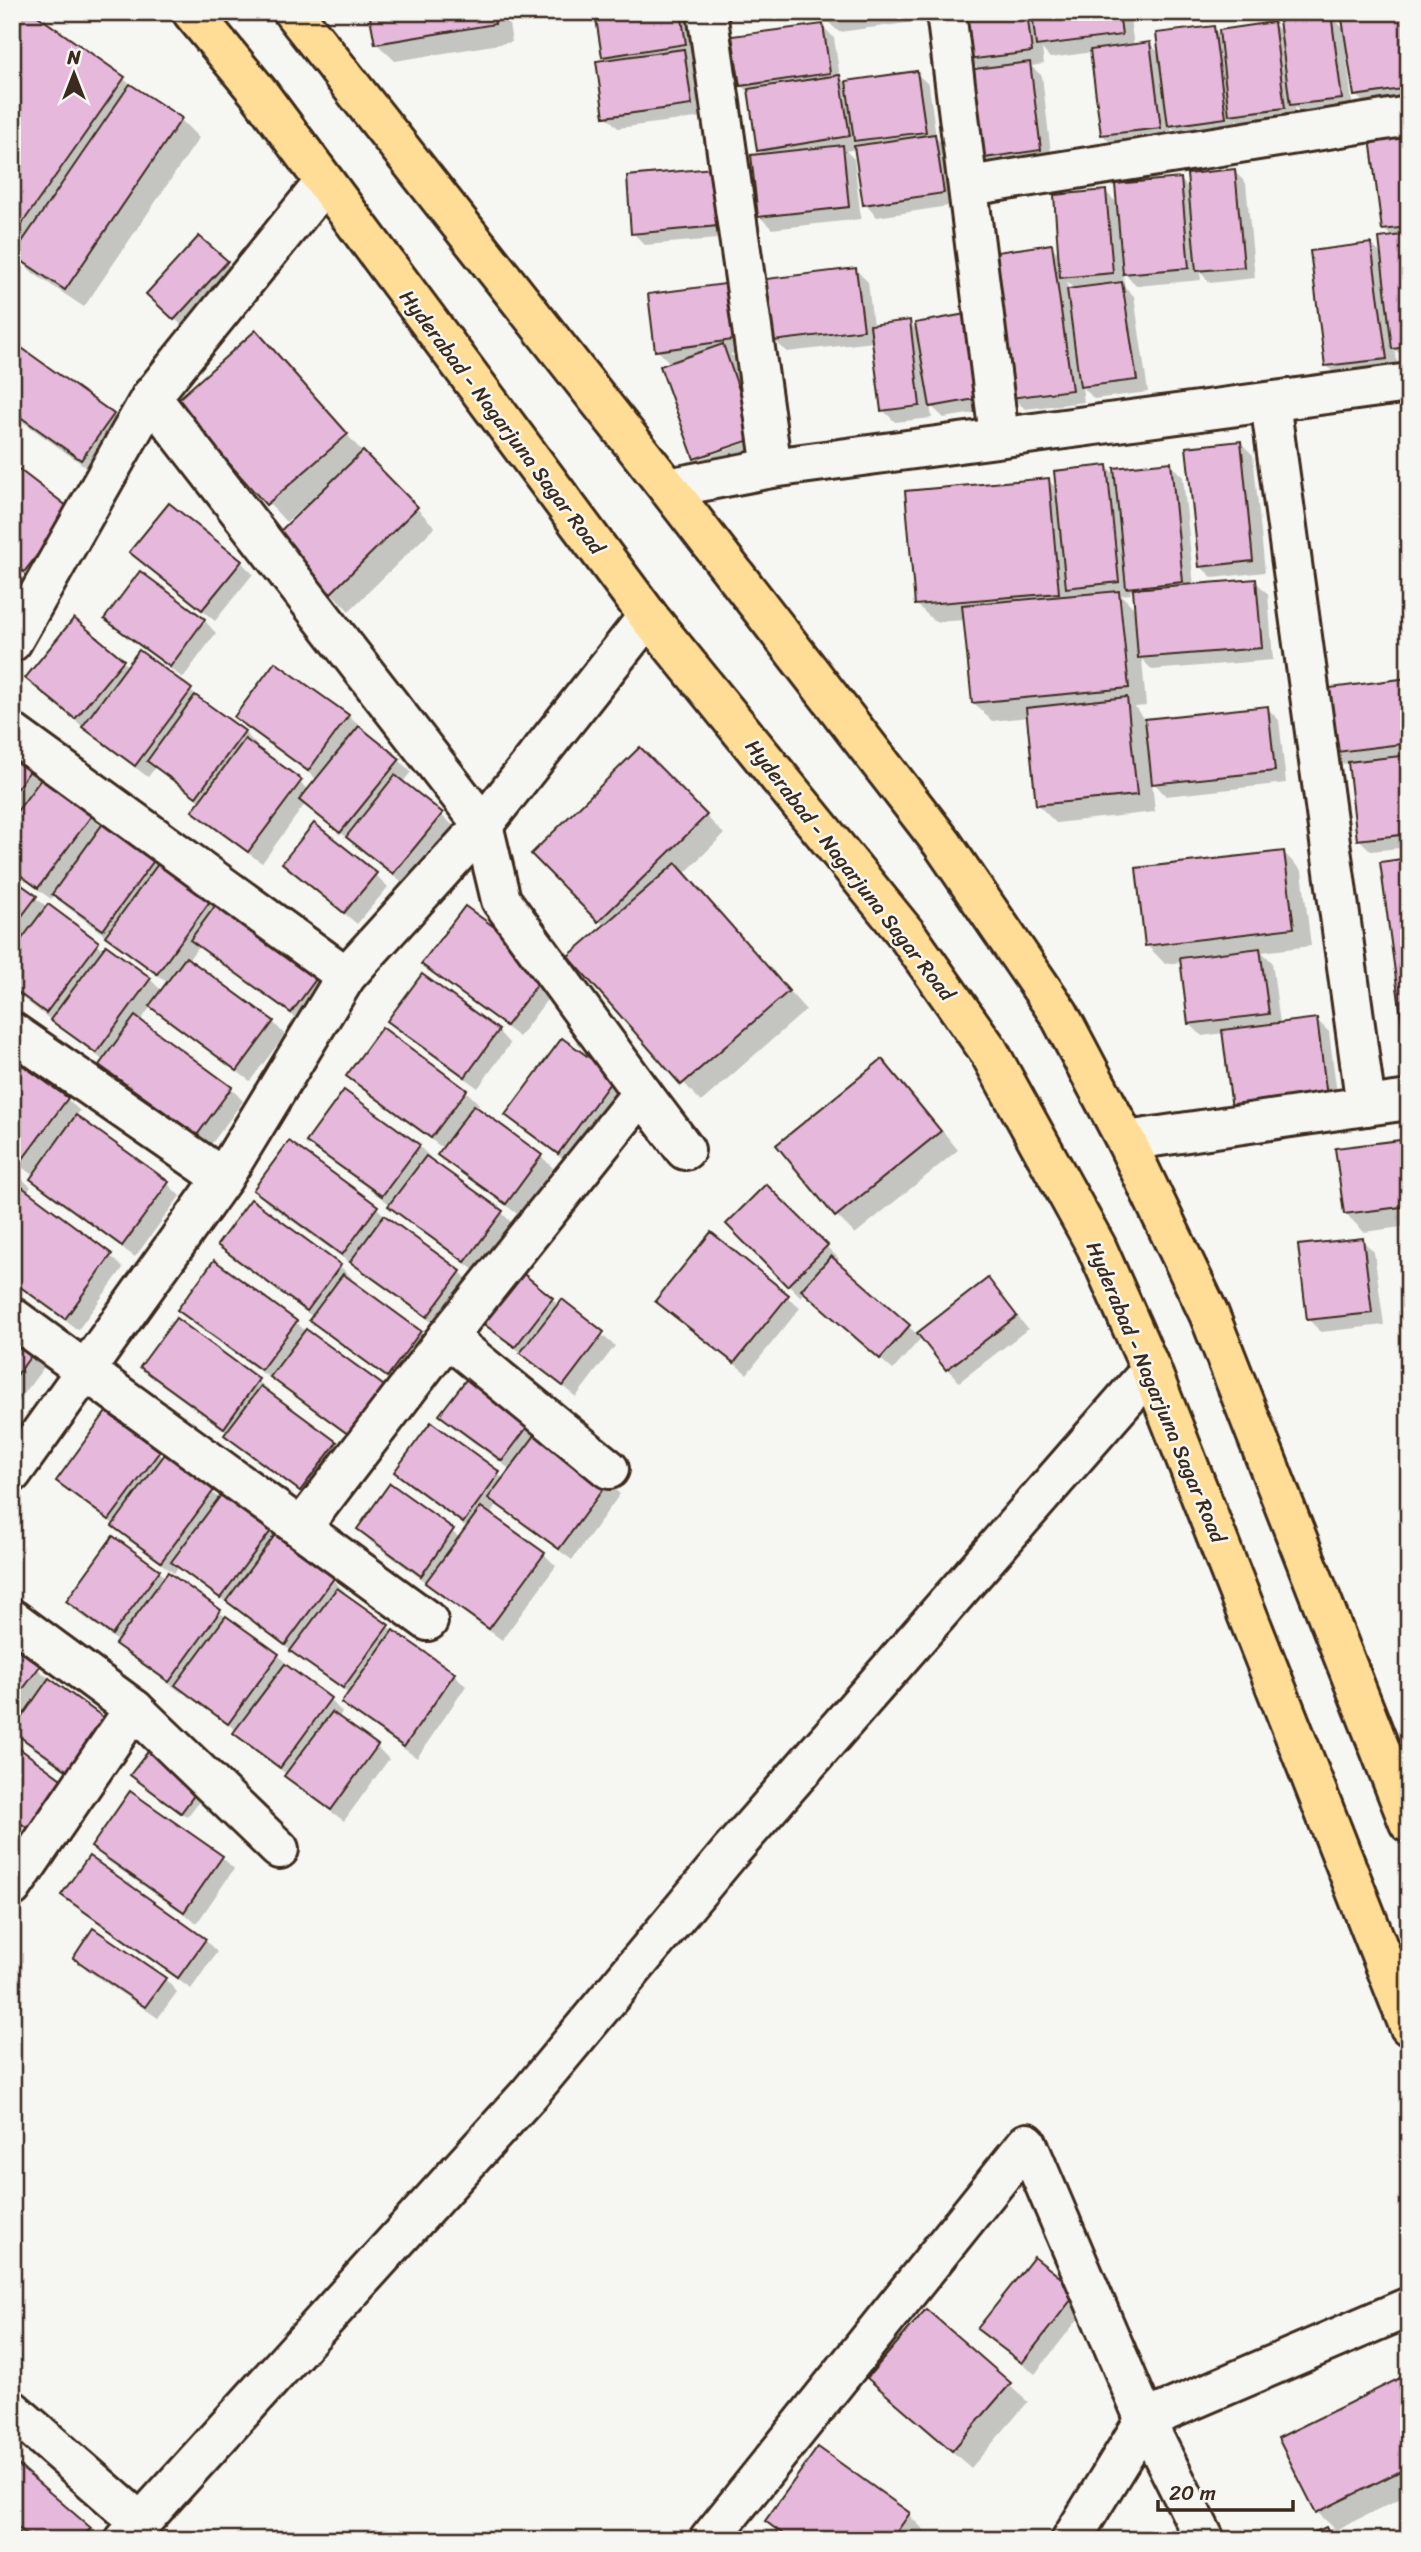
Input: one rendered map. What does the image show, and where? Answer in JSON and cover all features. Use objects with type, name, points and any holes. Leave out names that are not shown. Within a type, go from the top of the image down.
[{"type":"main road","name":"Hyderabad - Nagarjuna Sagar Road","points":[[192,12],[258,92],[648,616],[907,935],[988,1049],[1096,1246],[1151,1370],[1409,2026]]},
{"type":"main road","points":[[293,12],[668,488],[942,843],[1059,1014],[1126,1141],[1209,1314],[1409,1823]]},
{"type":"street","points":[[707,12],[772,468]]},
{"type":"street","points":[[946,12],[970,186],[999,436]]},
{"type":"street","points":[[970,186],[1409,116]]},
{"type":"street","points":[[12,642],[151,397],[324,183]]},
{"type":"street","points":[[668,488],[772,468],[1409,383]]},
{"type":"street","points":[[151,397],[482,825],[501,900],[685,1150]]},
{"type":"street","points":[[1270,402],[1366,1106]]},
{"type":"street","points":[[12,1473],[223,1178],[346,976],[482,825],[648,616]]},
{"type":"street","points":[[12,733],[346,976]]},
{"type":"street","points":[[12,1032],[223,1178]]},
{"type":"street","points":[[301,1528],[447,1338],[642,1093]]},
{"type":"street","points":[[1126,1141],[1409,1100]]},
{"type":"street","points":[[12,1317],[428,1621]]},
{"type":"street","points":[[447,1338],[609,1469]]},
{"type":"street","points":[[12,2410],[133,2531],[529,2094],[733,1850],[1151,1370]]},
{"type":"street","points":[[12,1619],[134,1709],[279,1849]]},
{"type":"street","points":[[12,1887],[134,1709]]},
{"type":"street","points":[[709,2540],[1027,2143],[1145,2420],[1205,2540]]},
{"type":"street","points":[[1072,2540],[1145,2420],[1409,2307]]},
{"type":"building","points":[[12,12],[32,12],[125,77],[14,235]]},
{"type":"building","points":[[369,12],[493,12],[495,24],[375,44]]},
{"type":"building","points":[[595,12],[681,12],[686,44],[602,57]]},
{"type":"building","points":[[824,12],[889,12],[825,21]]},
{"type":"building","points":[[961,12],[1027,12],[1032,52],[967,60]]},
{"type":"building","points":[[1032,12],[1119,12],[1122,35],[1036,46]]},
{"type":"building","points":[[1341,12],[1409,12],[1409,88],[1354,96]]},
{"type":"building","points":[[1331,13],[1342,99],[1290,105],[1279,20]]},
{"type":"building","points":[[1274,22],[1285,108],[1229,115],[1219,30]]},
{"type":"building","points":[[823,24],[830,73],[740,86],[732,36]]},
{"type":"building","points":[[1214,26],[1226,118],[1168,126],[1156,33]]},
{"type":"building","points":[[1150,42],[1161,128],[1101,135],[1090,50]]},
{"type":"building","points":[[684,49],[692,105],[604,117],[596,61]]},
{"type":"building","points":[[1030,62],[1041,150],[977,159],[966,70]]},
{"type":"building","points":[[917,71],[926,132],[854,141],[846,81]]},
{"type":"building","points":[[840,75],[850,136],[757,151],[748,89]]},
{"type":"building","points":[[130,84],[182,118],[65,290],[13,255]]},
{"type":"building","points":[[1409,132],[1409,227],[1382,230],[1370,138]]},
{"type":"building","points":[[935,134],[944,193],[863,205],[854,146]]},
{"type":"building","points":[[843,145],[849,207],[758,217],[751,155]]},
{"type":"building","points":[[713,168],[718,226],[631,234],[627,176]]},
{"type":"building","points":[[1235,169],[1244,267],[1196,271],[1187,174]]},
{"type":"building","points":[[1181,178],[1189,268],[1123,274],[1115,184]]},
{"type":"building","points":[[1106,190],[1113,273],[1060,278],[1054,195]]},
{"type":"building","points":[[1409,234],[1409,347],[1392,349],[1379,238]]},
{"type":"building","points":[[199,236],[228,261],[174,320],[146,294]]},
{"type":"building","points":[[1371,243],[1387,359],[1325,366],[1310,251]]},
{"type":"building","points":[[1052,244],[1072,390],[1011,398],[990,253]]},
{"type":"building","points":[[856,268],[864,330],[773,341],[766,279]]},
{"type":"building","points":[[1122,282],[1137,380],[1080,387],[1067,289]]},
{"type":"building","points":[[732,283],[740,339],[655,351],[648,294]]},
{"type":"building","points":[[966,314],[981,398],[930,407],[915,323]]},
{"type":"building","points":[[910,320],[920,406],[881,411],[870,325]]},
{"type":"building","points":[[256,330],[348,434],[266,505],[175,402]]},
{"type":"building","points":[[12,341],[114,414],[81,460],[12,411]]},
{"type":"building","points":[[723,344],[756,438],[694,459],[660,366]]},
{"type":"building","points":[[1241,441],[1253,561],[1199,567],[1186,447]]},
{"type":"building","points":[[363,451],[418,507],[330,594],[274,537]]},
{"type":"building","points":[[1171,462],[1183,582],[1126,588],[1114,468]]},
{"type":"building","points":[[12,464],[72,510],[24,572],[12,563]]},
{"type":"building","points":[[1107,465],[1119,582],[1066,588],[1054,471]]},
{"type":"building","points":[[1049,478],[1059,593],[915,605],[905,491]]},
{"type":"building","points":[[169,503],[242,561],[202,610],[129,552]]},
{"type":"building","points":[[140,571],[205,619],[170,667],[104,619]]},
{"type":"building","points":[[1256,579],[1262,648],[1138,658],[1133,589]]},
{"type":"building","points":[[1119,591],[1129,688],[972,703],[962,605]]},
{"type":"building","points":[[74,618],[124,660],[75,719],[25,678]]},
{"type":"building","points":[[139,650],[192,689],[135,766],[82,727]]},
{"type":"building","points":[[275,662],[349,715],[308,771],[234,717]]},
{"type":"building","points":[[1409,678],[1409,743],[1329,753],[1322,689]]},
{"type":"building","points":[[195,695],[245,731],[196,797],[147,761]]},
{"type":"building","points":[[1127,697],[1137,795],[1036,805],[1026,708]]},
{"type":"building","points":[[1268,706],[1275,771],[1152,784],[1145,719]]},
{"type":"building","points":[[359,726],[400,759],[340,833],[299,800]]},
{"type":"building","points":[[245,739],[302,780],[248,852],[192,811]]},
{"type":"building","points":[[12,747],[35,764],[12,795]]},
{"type":"building","points":[[640,747],[707,815],[598,922],[531,854]]},
{"type":"building","points":[[1409,755],[1409,834],[1357,840],[1348,762]]},
{"type":"building","points":[[395,775],[443,813],[393,874],[346,837]]},
{"type":"building","points":[[42,778],[92,815],[38,888],[12,869],[12,818]]},
{"type":"building","points":[[107,818],[158,855],[103,930],[52,894]]},
{"type":"building","points":[[314,823],[377,873],[344,913],[282,863]]},
{"type":"building","points":[[1284,851],[1294,928],[1145,946],[1136,868]]},
{"type":"building","points":[[1409,858],[1409,1060],[1407,1060],[1380,862]]},
{"type":"building","points":[[161,860],[213,897],[157,974],[105,936]]},
{"type":"building","points":[[676,863],[789,991],[681,1085],[568,956]]},
{"type":"building","points":[[12,878],[37,896],[12,929]]},
{"type":"building","points":[[221,898],[322,971],[291,1013],[190,940]]},
{"type":"building","points":[[48,904],[99,942],[46,1013],[12,988],[12,952]]},
{"type":"building","points":[[465,906],[550,967],[506,1026],[421,964]]},
{"type":"building","points":[[106,945],[151,978],[96,1053],[50,1020]]},
{"type":"building","points":[[1260,948],[1269,1014],[1188,1024],[1180,958]]},
{"type":"building","points":[[186,957],[274,1021],[237,1071],[149,1006]]},
{"type":"building","points":[[422,974],[499,1030],[465,1077],[387,1021]]},
{"type":"building","points":[[135,1016],[232,1087],[197,1135],[99,1065]]},
{"type":"building","points":[[1317,1018],[1327,1097],[1232,1109],[1222,1030]]},
{"type":"building","points":[[382,1027],[467,1090],[431,1138],[346,1076]]},
{"type":"building","points":[[562,1038],[615,1076],[558,1154],[505,1115]]},
{"type":"building","points":[[882,1059],[941,1131],[835,1217],[776,1145]]},
{"type":"building","points":[[22,1065],[68,1098],[19,1164],[12,1159],[12,1078]]},
{"type":"building","points":[[344,1090],[420,1145],[382,1196],[306,1142]]},
{"type":"building","points":[[474,1105],[542,1155],[506,1204],[437,1155]]},
{"type":"building","points":[[76,1115],[169,1182],[122,1246],[30,1179]]},
{"type":"building","points":[[1409,1139],[1409,1206],[1344,1214],[1335,1148]]},
{"type":"building","points":[[289,1141],[378,1206],[342,1255],[253,1190]]},
{"type":"building","points":[[426,1156],[503,1211],[465,1262],[388,1206]]},
{"type":"building","points":[[766,1184],[828,1245],[787,1286],[726,1224]]},
{"type":"building","points":[[22,1187],[112,1254],[65,1319],[12,1281],[12,1200]]},
{"type":"building","points":[[251,1199],[341,1265],[307,1311],[217,1245]]},
{"type":"building","points":[[384,1215],[461,1271],[427,1317],[350,1262]]},
{"type":"building","points":[[711,1232],[789,1295],[734,1363],[655,1301]]},
{"type":"building","points":[[1363,1238],[1372,1313],[1307,1320],[1298,1245]]},
{"type":"building","points":[[831,1256],[910,1325],[880,1359],[801,1290]]},
{"type":"building","points":[[214,1260],[297,1321],[261,1370],[177,1310]]},
{"type":"building","points":[[520,1271],[553,1298],[515,1347],[481,1322]]},
{"type":"building","points":[[343,1274],[421,1331],[387,1377],[309,1320]]},
{"type":"building","points":[[988,1278],[1017,1316],[946,1370],[917,1333]]},
{"type":"building","points":[[562,1299],[604,1332],[563,1386],[520,1353]]},
{"type":"building","points":[[176,1318],[259,1379],[224,1428],[140,1367]]},
{"type":"building","points":[[306,1329],[387,1388],[352,1437],[270,1377]]},
{"type":"building","points":[[12,1333],[35,1350],[12,1382]]},
{"type":"building","points":[[472,1372],[534,1418],[502,1461],[439,1415]]},
{"type":"building","points":[[261,1386],[337,1442],[300,1491],[224,1435]]},
{"type":"building","points":[[106,1412],[160,1451],[109,1520],[56,1481]]},
{"type":"building","points":[[431,1422],[500,1472],[463,1523],[394,1472]]},
{"type":"building","points":[[539,1430],[609,1481],[559,1549],[488,1498]]},
{"type":"building","points":[[165,1454],[214,1490],[161,1562],[112,1526]]},
{"type":"building","points":[[390,1483],[454,1529],[421,1576],[357,1529]]},
{"type":"building","points":[[224,1491],[274,1527],[220,1598],[171,1562]]},
{"type":"building","points":[[481,1507],[545,1553],[489,1629],[425,1583]]},
{"type":"building","points":[[275,1535],[334,1578],[285,1645],[226,1601]]},
{"type":"building","points":[[113,1536],[160,1570],[112,1635],[66,1601]]},
{"type":"building","points":[[168,1572],[221,1610],[169,1682],[115,1644]]},
{"type":"building","points":[[337,1588],[389,1625],[343,1688],[290,1651]]},
{"type":"building","points":[[226,1616],[279,1654],[228,1724],[175,1685]]},
{"type":"building","points":[[393,1630],[455,1673],[404,1747],[341,1703]]},
{"type":"building","points":[[12,1645],[40,1666],[12,1704]]},
{"type":"building","points":[[285,1664],[331,1698],[280,1768],[233,1733]]},
{"type":"building","points":[[49,1678],[110,1722],[72,1774],[12,1731]]},
{"type":"building","points":[[332,1712],[378,1745],[331,1810],[284,1776]]},
{"type":"building","points":[[12,1743],[68,1784],[33,1832],[12,1817]]},
{"type":"building","points":[[150,1749],[200,1787],[181,1813],[130,1775]]},
{"type":"building","points":[[130,1791],[223,1856],[184,1912],[91,1847]]},
{"type":"building","points":[[12,1831],[28,1842],[12,1864]]},
{"type":"building","points":[[89,1856],[206,1939],[178,1978],[61,1895]]},
{"type":"building","points":[[93,1928],[166,1978],[145,2007],[73,1958]]},
{"type":"building","points":[[1034,2257],[1078,2291],[1022,2363],[977,2329]]},
{"type":"building","points":[[926,2309],[1011,2383],[952,2451],[867,2378]]},
{"type":"building","points":[[1406,2375],[1409,2381],[1409,2467],[1316,2513],[1278,2438]]},
{"type":"building","points":[[818,2447],[910,2513],[891,2540],[791,2540],[765,2521]]},
{"type":"building","points":[[18,2465],[91,2528],[80,2540],[33,2540],[12,2522],[12,2471]]},
{"type":"building","points":[[12,2526],[28,2540],[12,2540]]},
{"type":"building","points":[[1326,2527],[1332,2540],[1297,2540]]}]
